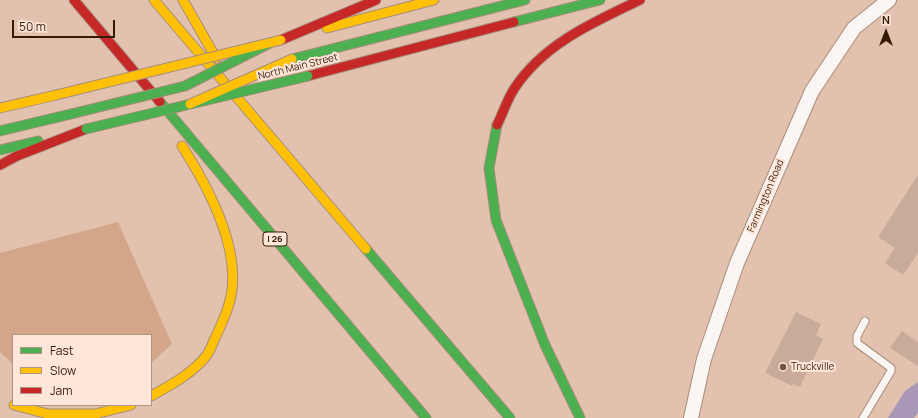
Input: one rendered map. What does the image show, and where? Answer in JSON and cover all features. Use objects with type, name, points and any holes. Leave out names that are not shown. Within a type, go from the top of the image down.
[{"type":"main road","name":"I 26","points":[[74,0],[426,418]]},
{"type":"main road","points":[[154,0],[245,109],[510,418]]},
{"type":"main road","points":[[184,0],[245,109]]},
{"type":"main road","points":[[281,40],[376,0]]},
{"type":"main road","points":[[0,108],[270,43],[434,0]]},
{"type":"main road","points":[[190,104],[292,59],[525,0]]},
{"type":"main road","name":"North Main Street","points":[[0,150],[308,76],[600,0]]},
{"type":"main road","points":[[580,418],[545,345],[496,220],[489,168],[496,128],[514,89],[544,54],[588,25],[640,0]]},
{"type":"main road","points":[[0,131],[185,86],[270,43]]},
{"type":"main road","points":[[124,59],[194,163],[217,209],[230,258],[232,289],[222,326],[205,357],[177,381],[152,395]]},
{"type":"main road","points":[[0,165],[17,156],[86,129]]},
{"type":"main road","points":[[18,406],[48,414],[95,414],[127,406]]},
{"type":"street","name":"Farmington Road","points":[[692,418],[704,359],[737,263],[812,91],[854,28],[889,0]]},
{"type":"lane","points":[[863,418],[891,371],[891,368],[857,343],[857,336],[865,321]]},
{"type":"shaded area","points":[[118,222],[172,344],[152,362],[152,334],[12,334],[12,363],[0,352],[0,253]]},
{"type":"shaded area","points":[[918,382],[918,413],[914,418],[888,418],[905,391]]},
{"type":"building","points":[[918,175],[918,253],[903,275],[885,263],[895,248],[878,237]]},
{"type":"building","points":[[796,312],[821,324],[816,335],[823,339],[800,387],[793,384],[792,386],[765,373]]},
{"type":"building","points":[[902,331],[918,342],[918,366],[890,348]]},
{"type":"traffic: fast","points":[[292,59],[525,0]]},
{"type":"traffic: fast","points":[[514,22],[600,0]]},
{"type":"traffic: fast","points":[[71,114],[185,86],[270,43]]},
{"type":"traffic: fast","points":[[86,129],[308,76]]},
{"type":"traffic: fast","points":[[160,102],[426,418]]},
{"type":"traffic: fast","points":[[0,131],[71,114]]},
{"type":"traffic: fast","points":[[497,125],[489,168],[496,220],[545,345],[580,418]]},
{"type":"traffic: fast","points":[[0,150],[38,141]]},
{"type":"traffic: fast","points":[[366,249],[510,418]]},
{"type":"traffic: slow","points":[[154,0],[366,249]]},
{"type":"traffic: slow","points":[[183,0],[216,58]]},
{"type":"traffic: slow","points":[[327,28],[434,0]]},
{"type":"traffic: slow","points":[[56,95],[281,40]]},
{"type":"traffic: slow","points":[[190,104],[292,59]]},
{"type":"traffic: slow","points":[[0,108],[56,95]]},
{"type":"traffic: slow","points":[[152,395],[188,373],[207,355],[226,313],[232,290],[233,272],[230,253],[219,215],[192,161],[182,146]]},
{"type":"traffic: slow","points":[[18,406],[48,414],[95,414],[127,406]]},
{"type":"traffic: jam","points":[[74,0],[160,102]]},
{"type":"traffic: jam","points":[[281,40],[376,0]]},
{"type":"traffic: jam","points":[[497,125],[514,89],[539,59],[554,47],[588,26],[640,0]]},
{"type":"traffic: jam","points":[[308,76],[514,22]]},
{"type":"traffic: jam","points":[[0,165],[17,156],[86,129]]},
{"type":"place","name":"Truckville","points":[[783,367]]}]
